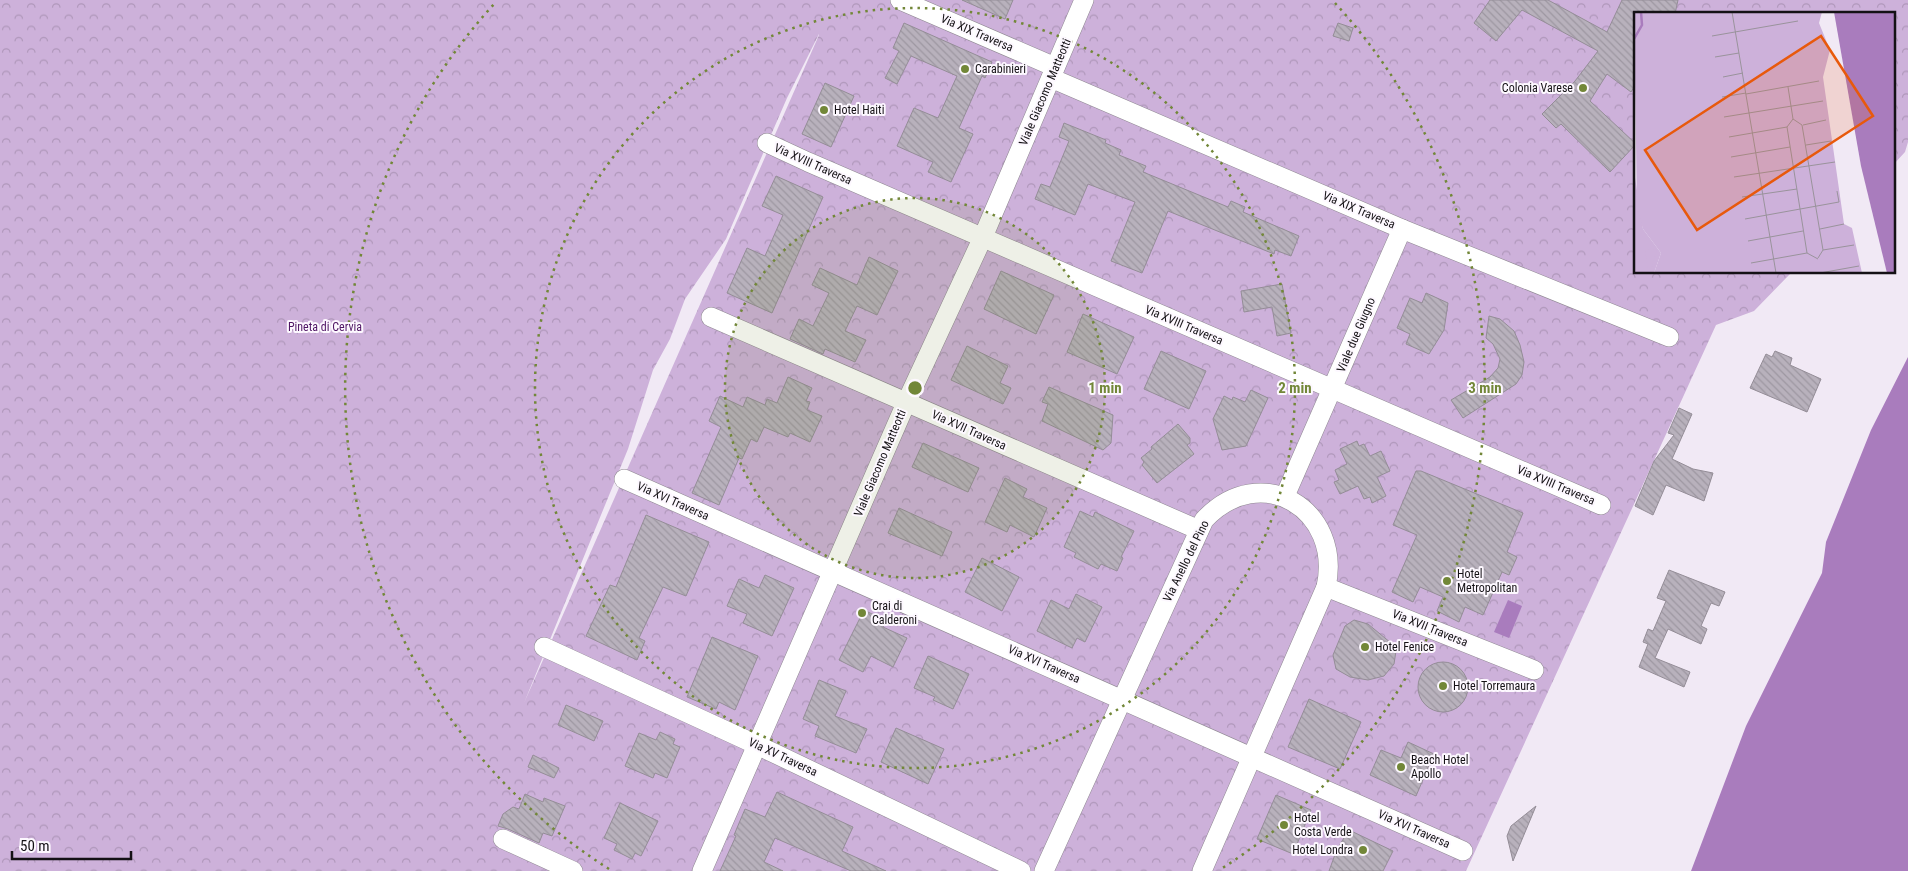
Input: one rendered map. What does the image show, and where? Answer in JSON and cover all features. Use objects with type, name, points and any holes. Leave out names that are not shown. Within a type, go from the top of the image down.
[{"type":"street","name":"Via XIX Traversa","points":[[900,0],[1053,72],[1402,228],[1669,337]]},
{"type":"street","name":"Viale Giacomo Matteotti","points":[[702,871],[906,403],[983,237],[1084,0]]},
{"type":"street","name":"Via XVIII Traversa","points":[[767,143],[1332,389],[1602,504]]},
{"type":"street","name":"Viale due Giugno","points":[[1285,496],[1402,228]]},
{"type":"street","name":"Via XVII Traversa","points":[[711,317],[1199,530]]},
{"type":"street","name":"Via XVI Traversa","points":[[624,479],[1463,851]]},
{"type":"street","name":"Via Anello del Pino","points":[[1044,871],[1199,530],[1209,515],[1226,501],[1238,496],[1264,492],[1285,496]]},
{"type":"street","points":[[1202,871],[1326,587],[1329,574],[1327,549],[1321,533],[1305,512],[1285,496]]},
{"type":"street","name":"Via XVII Traversa","points":[[1326,587],[1534,670]]},
{"type":"street","name":"Via XV Traversa","points":[[544,647],[757,745],[1021,871]]},
{"type":"street","points":[[503,839],[573,871]]},
{"type":"green space","name":"Pineta di Cervia","points":[[0,0],[1908,0],[1908,142],[1905,152],[1896,162],[1896,12],[1634,12],[1634,274],[1790,274],[1754,311],[1716,325],[1466,871],[0,871]],"holes":[[[819,34],[524,703],[628,449],[653,370],[670,339],[685,299],[726,239],[787,98]]]},
{"type":"shaded area","points":[[1908,357],[1908,871],[1691,871],[1746,726],[1822,573],[1826,542],[1871,430]]},
{"type":"shaded area","points":[[1508,600],[1522,606],[1509,638],[1494,632]]},
{"type":"building","points":[[962,0],[1013,0],[1005,19]]},
{"type":"building","name":"Colonia Varese","points":[[1490,0],[1548,0],[1607,32],[1622,0],[1678,0],[1675,12],[1634,12],[1634,87],[1631,92],[1607,74],[1590,101],[1634,142],[1634,146],[1610,172],[1561,124],[1556,128],[1542,114],[1575,81],[1598,51],[1522,10],[1496,41],[1474,23]]},
{"type":"building","points":[[904,23],[992,62],[985,78],[982,76],[959,128],[973,134],[951,182],[928,172],[933,162],[897,146],[914,108],[938,118],[957,76],[911,56],[897,84],[885,78],[899,51],[893,48]]},
{"type":"building","points":[[1338,23],[1353,28],[1349,41],[1333,36]]},
{"type":"building","points":[[825,83],[854,96],[831,147],[802,134]]},
{"type":"building","points":[[1064,123],[1106,140],[1105,143],[1121,150],[1119,155],[1146,166],[1143,172],[1228,207],[1231,201],[1245,207],[1243,212],[1299,236],[1291,256],[1275,250],[1274,254],[1168,211],[1142,273],[1111,261],[1135,202],[1088,184],[1075,215],[1035,199],[1041,184],[1050,187],[1069,141],[1059,137]]},
{"type":"building","points":[[776,176],[823,197],[772,313],[727,293],[747,248],[765,256],[783,215],[762,206]]},
{"type":"building","points":[[869,257],[898,271],[877,315],[857,306],[845,331],[866,340],[855,362],[825,349],[823,354],[790,339],[799,319],[813,326],[829,293],[812,285],[820,268],[857,285]]},
{"type":"building","points":[[1001,271],[1054,295],[1036,334],[984,309]]},
{"type":"building","points":[[1282,284],[1291,333],[1277,336],[1272,307],[1244,312],[1241,291]]},
{"type":"building","points":[[1426,293],[1448,303],[1444,330],[1429,354],[1406,344],[1410,334],[1397,328],[1410,298],[1422,303]]},
{"type":"building","points":[[1083,314],[1134,337],[1117,374],[1067,352]]},
{"type":"building","points":[[1489,316],[1500,319],[1514,331],[1524,362],[1522,375],[1516,384],[1463,418],[1451,400],[1490,377],[1498,368],[1500,359],[1493,344],[1486,338]]},
{"type":"building","points":[[967,346],[1008,366],[1000,383],[1011,388],[1003,404],[951,380]]},
{"type":"building","points":[[1161,351],[1206,371],[1189,409],[1144,389]]},
{"type":"building","points":[[1775,351],[1792,358],[1790,365],[1821,379],[1807,412],[1750,388],[1766,354],[1772,357]]},
{"type":"building","points":[[788,377],[812,388],[806,401],[810,402],[807,410],[822,416],[810,442],[790,433],[788,437],[764,427],[757,442],[751,439],[742,459],[739,458],[719,505],[692,493],[721,427],[709,421],[720,396],[743,407],[747,397],[765,405],[767,399],[777,403]]},
{"type":"building","points":[[1049,387],[1113,415],[1111,443],[1103,450],[1042,421],[1048,404],[1042,402]]},
{"type":"building","points":[[1251,390],[1268,398],[1246,446],[1222,450],[1213,419],[1224,396],[1232,400],[1233,397],[1245,402]]},
{"type":"building","points":[[1679,408],[1692,414],[1672,459],[1693,469],[1713,473],[1704,501],[1666,485],[1653,515],[1635,506],[1654,461],[1674,435],[1668,433]]},
{"type":"building","points":[[1178,424],[1190,438],[1190,443],[1187,445],[1194,454],[1157,483],[1142,465],[1144,462],[1141,458]]},
{"type":"building","points":[[1357,441],[1359,446],[1364,444],[1370,456],[1381,451],[1390,471],[1377,477],[1386,496],[1372,503],[1370,497],[1364,499],[1358,486],[1340,494],[1334,482],[1339,480],[1335,470],[1347,464],[1340,449]]},
{"type":"building","points":[[923,443],[979,468],[968,492],[912,467]]},
{"type":"building","points":[[1416,471],[1421,471],[1523,513],[1507,552],[1517,557],[1509,575],[1502,572],[1483,615],[1465,607],[1459,622],[1437,611],[1443,597],[1420,587],[1413,602],[1392,592],[1417,535],[1393,525]]},
{"type":"building","points":[[1005,478],[1027,489],[1023,497],[1047,508],[1034,537],[1010,525],[1007,532],[985,522]]},
{"type":"building","points":[[899,508],[952,532],[942,556],[888,533]]},
{"type":"building","points":[[1080,511],[1093,517],[1095,512],[1134,531],[1121,557],[1123,558],[1117,571],[1101,564],[1098,569],[1074,557],[1076,553],[1064,547]]},
{"type":"building","points":[[646,515],[709,542],[686,596],[663,587],[639,638],[645,641],[637,660],[586,636],[610,585],[616,587]]},
{"type":"building","points":[[982,558],[1019,577],[1002,611],[965,592]]},
{"type":"building","points":[[1669,570],[1725,592],[1719,606],[1711,603],[1701,626],[1707,629],[1701,644],[1668,629],[1655,658],[1690,672],[1684,687],[1639,667],[1648,644],[1643,642],[1648,629],[1653,631],[1666,601],[1657,598]]},
{"type":"building","points":[[765,575],[794,588],[772,636],[743,623],[747,614],[727,606],[739,579],[759,588]]},
{"type":"building","points":[[1076,594],[1102,607],[1085,642],[1077,638],[1072,648],[1037,631],[1051,600],[1069,609]]},
{"type":"building","points":[[864,610],[886,621],[883,627],[907,638],[893,667],[871,656],[863,672],[839,660]]},
{"type":"building","name":"Hotel Fenice","points":[[1354,620],[1368,624],[1391,643],[1396,651],[1394,664],[1384,676],[1368,680],[1350,677],[1336,669],[1333,655],[1345,626]]},
{"type":"building","points":[[712,637],[758,656],[735,710],[719,702],[716,709],[687,697]]},
{"type":"building","points":[[928,656],[969,674],[953,709],[933,700],[935,697],[914,688]]},
{"type":"building","name":"Hotel Torremaura","points":[[1443,662],[1461,669],[1468,687],[1461,705],[1443,712],[1425,705],[1418,687],[1425,669]]},
{"type":"building","points":[[819,680],[846,691],[835,716],[867,729],[856,753],[815,736],[819,726],[803,719]]},
{"type":"building","points":[[1309,699],[1361,722],[1340,769],[1288,747]]},
{"type":"building","points":[[566,705],[603,721],[594,741],[558,725]]},
{"type":"building","points":[[896,728],[944,749],[928,784],[881,762]]},
{"type":"building","points":[[660,732],[675,739],[673,744],[680,747],[667,778],[655,773],[653,778],[625,766],[639,733],[656,740]]},
{"type":"building","name":"Beach Hotel Apollo","points":[[1408,742],[1434,754],[1416,796],[1370,775],[1381,750],[1401,758]]},
{"type":"building","points":[[533,755],[559,768],[554,778],[528,767]]},
{"type":"building","points":[[777,792],[853,827],[842,851],[886,871],[851,871],[775,838],[764,862],[783,871],[720,871],[736,836],[734,835],[745,809],[765,817]]},
{"type":"building","points":[[525,794],[543,802],[544,798],[565,806],[552,836],[543,833],[539,843],[498,826],[503,814],[513,807],[519,809]]},
{"type":"building","name":"Hotel Costa Verde","points":[[1276,795],[1311,810],[1293,854],[1257,839]]},
{"type":"building","points":[[620,803],[658,821],[641,856],[635,853],[632,859],[614,850],[617,844],[604,838]]},
{"type":"building","points":[[1536,806],[1513,861],[1507,836],[1511,826]]},
{"type":"building","name":"Hotel Londra","points":[[1349,830],[1393,851],[1383,871],[1329,871],[1337,849]]},
{"type":"place","name":"Carabinieri","points":[[965,69]]},
{"type":"place","name":"Colonia Varese","points":[[1583,88]]},
{"type":"place","name":"Hotel Haiti","points":[[824,110]]},
{"type":"place","name":"Hotel Metropolitan","points":[[1447,581]]},
{"type":"place","name":"Crai di Calderoni","points":[[862,613]]},
{"type":"place","name":"Hotel Fenice","points":[[1365,647]]},
{"type":"place","name":"Hotel Torremaura","points":[[1443,686]]},
{"type":"place","name":"Beach Hotel Apollo","points":[[1401,767]]},
{"type":"place","name":"Hotel Costa Verde","points":[[1284,825]]},
{"type":"place","name":"Hotel Londra","points":[[1363,850]]}]
